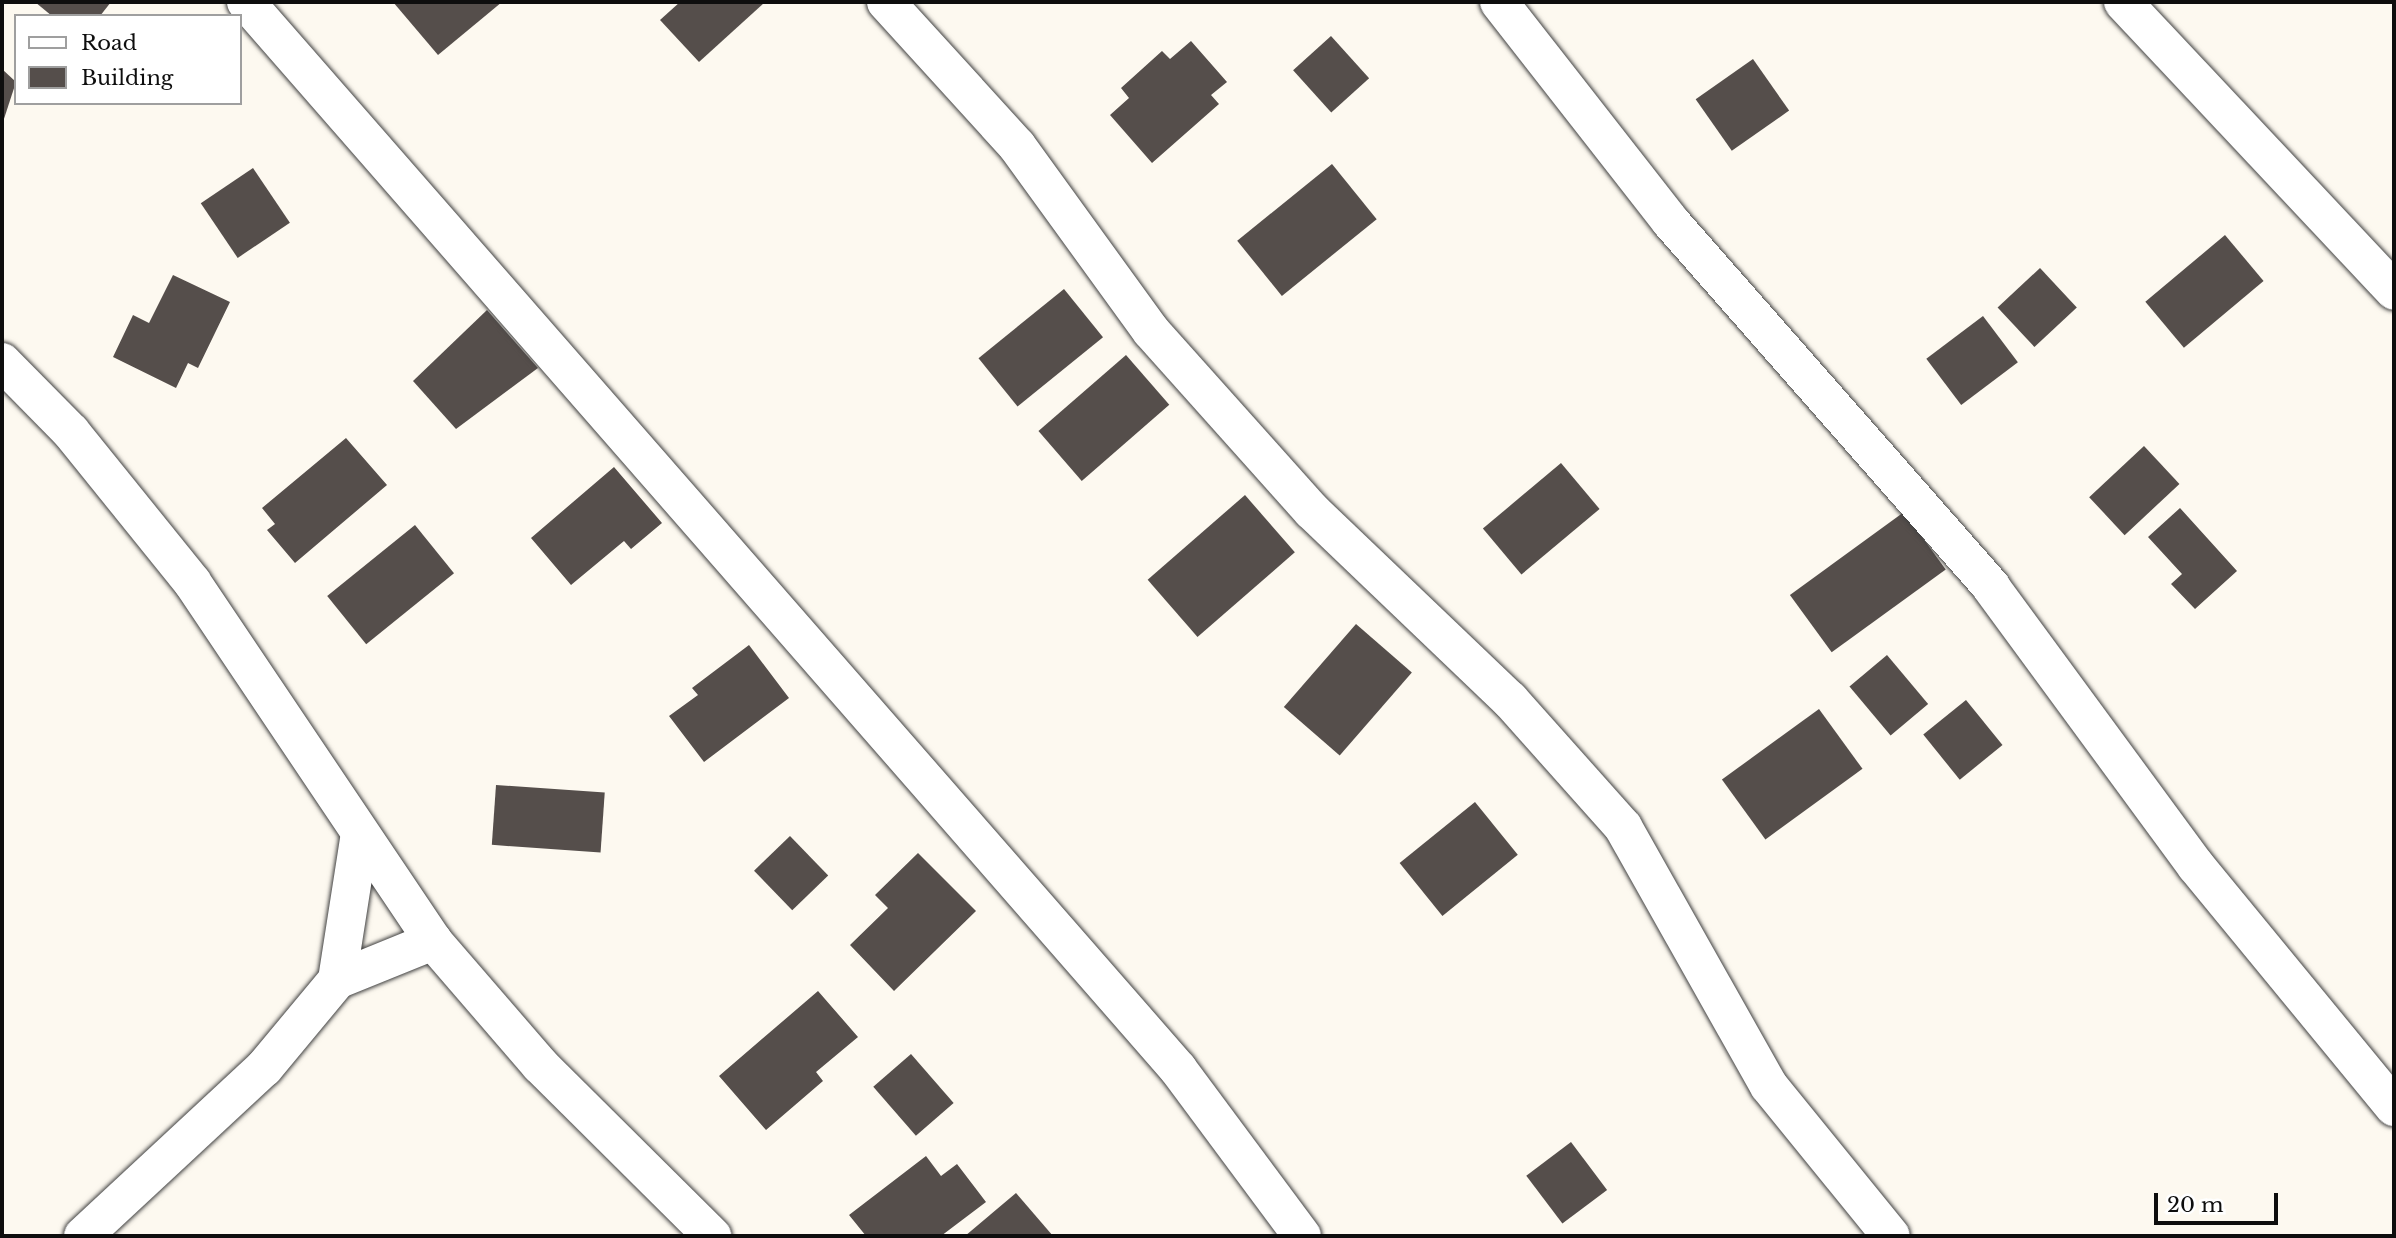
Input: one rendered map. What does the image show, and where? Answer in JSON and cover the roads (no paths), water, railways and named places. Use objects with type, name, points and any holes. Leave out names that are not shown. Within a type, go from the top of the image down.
[{"type":"street","points":[[246,2],[1178,1069],[1302,1236]]},
{"type":"street","points":[[886,2],[1017,146],[1151,331],[1312,511],[1510,700],[1623,827],[1769,1086],[1891,1236]]},
{"type":"street","points":[[1499,2],[1670,221],[1991,587],[2196,866],[2394,1107]]},
{"type":"street","points":[[2123,2],[2394,291]]},
{"type":"street","points":[[2,362],[71,432],[192,582],[287,717],[359,839],[433,941],[540,1065],[712,1236]]},
{"type":"street","points":[[337,980],[359,839]]},
{"type":"street","points":[[83,1236],[264,1068],[337,980],[433,941]]}]
